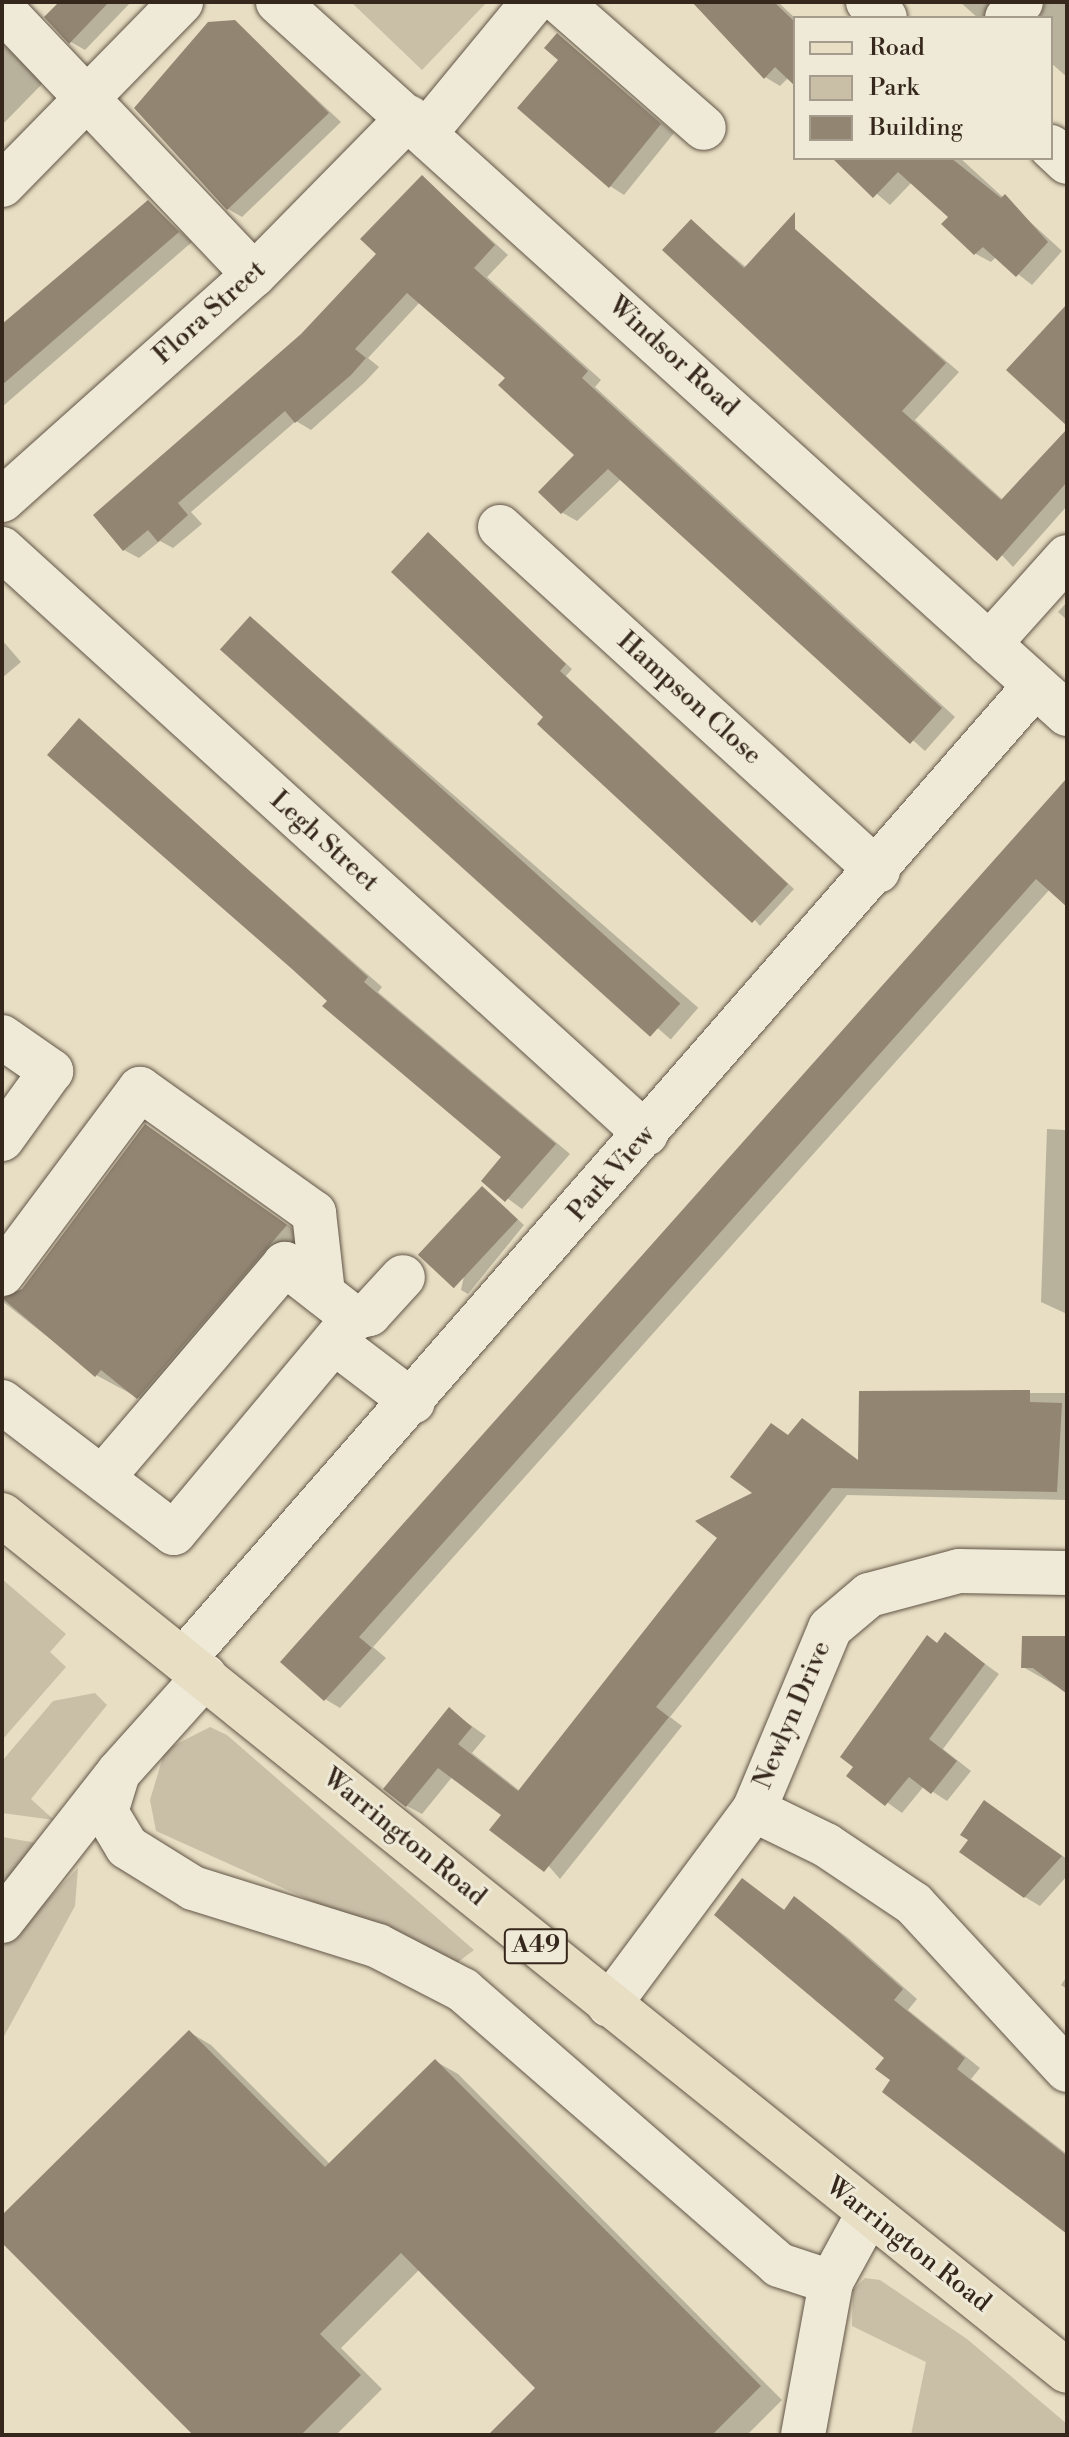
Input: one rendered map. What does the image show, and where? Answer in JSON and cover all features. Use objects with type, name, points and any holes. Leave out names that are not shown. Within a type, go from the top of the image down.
[{"type":"main road","name":"Warrington Road","points":[[2,1515],[1067,2371]]},
{"type":"street","points":[[2,185],[181,2]]},
{"type":"street","name":"Windsor Road","points":[[278,2],[418,124],[1067,714]]},
{"type":"street","name":"Flora Street","points":[[2,500],[418,124],[533,2]]},
{"type":"street","points":[[560,2],[704,128]]},
{"type":"street","points":[[868,2],[883,16]]},
{"type":"street","points":[[2,9],[90,98],[254,275]]},
{"type":"street","name":"Hampson Close","points":[[500,527],[878,871]]},
{"type":"street","name":"Legh Street","points":[[2,549],[646,1134]]},
{"type":"street","points":[[989,644],[1067,557]]},
{"type":"street","name":"Park View","points":[[2,1921],[118,1773],[194,1667],[413,1402],[878,871],[1035,686]]},
{"type":"street","points":[[2,1037],[51,1071],[2,1139]]},
{"type":"street","points":[[2,1274],[140,1089],[314,1213],[337,1318]]},
{"type":"street","points":[[104,1476],[285,1264],[413,1402]]},
{"type":"street","points":[[2,1402],[104,1476],[174,1533],[337,1318],[369,1314],[403,1277]]},
{"type":"street","name":"Newlyn Drive","points":[[609,2005],[754,1810],[823,1640],[869,1595],[959,1571],[1067,1573]]},
{"type":"street","points":[[118,1773],[106,1812],[127,1847],[193,1888],[378,1946],[463,1990],[734,2231],[779,2265],[831,2282]]},
{"type":"street","points":[[754,1810],[826,1845],[914,1904],[1067,2070]]},
{"type":"street","points":[[803,2435],[831,2282],[868,2214]]},
{"type":"green space","points":[[351,2],[487,2],[422,70]]},
{"type":"green space","points":[[2,1579],[66,1634],[50,1652],[66,1667],[2,1740]]},
{"type":"green space","points":[[95,1693],[107,1705],[31,1799],[54,1820],[2,1813],[2,1761],[53,1701]]},
{"type":"green space","points":[[210,1727],[227,1735],[474,1950],[454,1965],[156,1831],[150,1800],[165,1750]]},
{"type":"green space","points":[[2,1837],[43,1844],[2,1899]]},
{"type":"green space","points":[[78,1868],[75,1906],[2,2040],[2,1947]]},
{"type":"green space","points":[[865,2278],[880,2280],[967,2339],[1067,2424],[1067,2435],[911,2435],[926,2362],[852,2326],[853,2290]]},
{"type":"building","points":[[59,2],[109,2],[69,44],[44,17]]},
{"type":"building","points":[[692,2],[774,2],[793,20],[793,84],[775,67],[764,79]]},
{"type":"building","points":[[235,20],[329,113],[227,210],[134,108],[208,22]]},
{"type":"building","points":[[557,33],[661,124],[609,188],[517,108],[558,60],[544,48]]},
{"type":"building","points":[[834,160],[954,160],[1001,198],[1005,194],[1048,242],[1016,277],[983,247],[974,255],[941,224],[948,217],[898,172],[873,198]]},
{"type":"building","points":[[422,175],[495,245],[474,268],[588,371],[582,378],[942,708],[910,744],[608,469],[561,514],[538,492],[574,455],[498,385],[505,378],[407,293],[355,349],[366,358],[351,375],[295,423],[285,411],[178,503],[188,515],[158,542],[148,530],[123,551],[93,515],[301,334],[376,254],[360,239]]},
{"type":"building","points":[[148,200],[179,232],[2,385],[2,324]]},
{"type":"building","points":[[795,212],[795,229],[946,363],[902,411],[1001,500],[1067,429],[1067,482],[997,561],[662,250],[691,219],[744,268]]},
{"type":"building","points":[[1067,304],[1067,426],[1006,370]]},
{"type":"building","points":[[428,532],[566,664],[560,671],[788,884],[752,923],[537,724],[543,717],[391,572]]},
{"type":"building","points":[[250,616],[680,1003],[650,1037],[220,649]]},
{"type":"building","points":[[79,718],[368,977],[364,982],[556,1144],[505,1202],[481,1181],[501,1157],[322,1006],[327,1001],[292,969],[47,755]]},
{"type":"building","points":[[1067,778],[1067,907],[1036,879],[359,1637],[372,1648],[324,1701],[280,1662]]},
{"type":"building","points":[[145,1124],[287,1225],[137,1399],[101,1370],[95,1377],[2,1298],[22,1289]]},
{"type":"building","points":[[482,1186],[518,1219],[454,1288],[418,1255]]},
{"type":"building","points":[[1030,1390],[1030,1402],[1062,1403],[1057,1492],[832,1488],[656,1707],[669,1717],[544,1872],[489,1830],[501,1815],[438,1768],[406,1807],[383,1789],[449,1707],[472,1727],[458,1744],[518,1791],[717,1538],[695,1521],[752,1493],[730,1477],[771,1423],[788,1435],[802,1418],[858,1460],[859,1391]]},
{"type":"building","points":[[945,1632],[985,1664],[929,1739],[957,1761],[931,1794],[909,1777],[885,1806],[846,1776],[853,1767],[840,1757],[927,1635],[937,1643]]},
{"type":"building","points":[[1022,1636],[1067,1636],[1067,1694],[1033,1668],[1021,1668]]},
{"type":"building","points":[[984,1800],[1062,1856],[1024,1898],[959,1852],[968,1840],[960,1835]]},
{"type":"building","points":[[742,1878],[784,1910],[794,1896],[832,1926],[903,1989],[894,2000],[965,2058],[957,2069],[1067,2156],[1067,2234],[882,2092],[890,2080],[875,2069],[884,2058],[714,1915]]},
{"type":"building","points":[[189,2030],[325,2167],[435,2059],[761,2386],[712,2435],[488,2435],[535,2388],[401,2253],[320,2334],[361,2375],[301,2435],[193,2435],[2,2243],[2,2215]]}]
